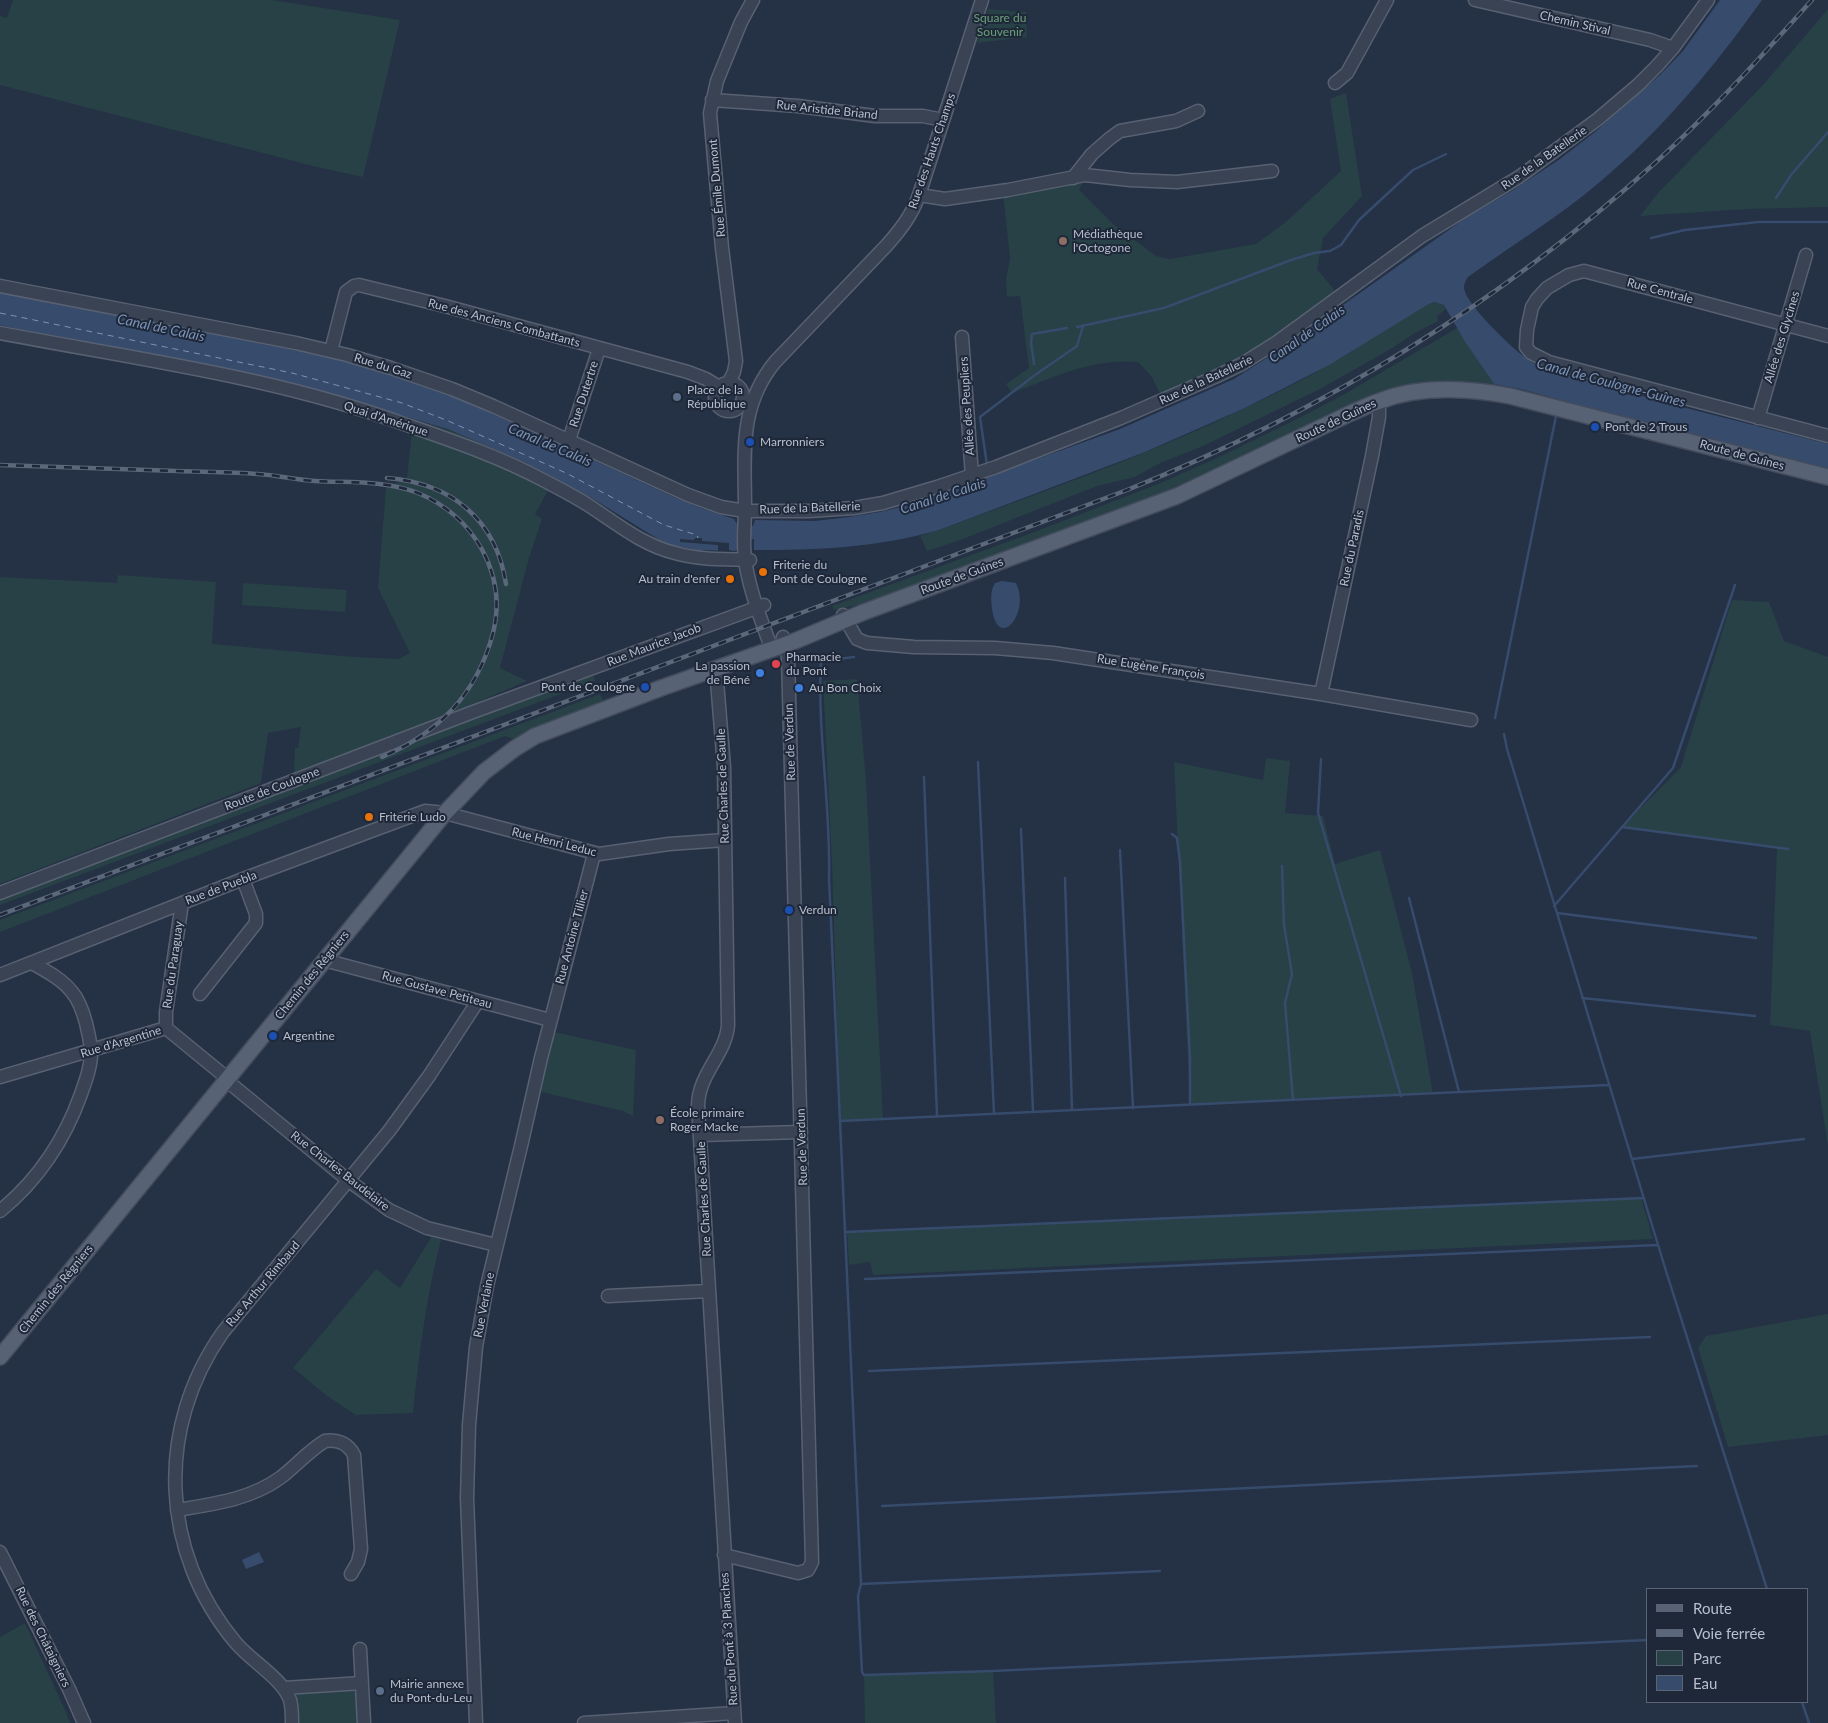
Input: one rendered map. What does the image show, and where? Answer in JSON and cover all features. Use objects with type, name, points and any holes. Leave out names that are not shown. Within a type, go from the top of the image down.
[{"type":"main road","name":"Route de Guînes","points":[[777,643],[826,620],[845,618],[864,612],[1177,496],[1379,401],[1409,394],[1445,390],[1473,390],[1502,394],[1828,477]]},
{"type":"main road","name":"Chemin des Régniers","points":[[0,1357],[444,813],[484,772],[529,740],[552,729],[716,669],[777,643]]},
{"type":"main road","name":"Chemin des Régniers","points":[[661,688],[693,669],[777,643]]},
{"type":"street","name":"Rue Émile Dumont","points":[[724,385],[734,372],[736,361],[729,309],[711,124],[712,100],[717,81],[741,22],[753,0]]},
{"type":"street","name":"Rue des Hauts Champs","points":[[740,404],[750,389],[895,236],[912,212],[982,0]]},
{"type":"street","points":[[1336,84],[1347,73],[1387,0]]},
{"type":"street","name":"Chemin Stival","points":[[1476,0],[1650,40],[1673,48]]},
{"type":"street","name":"Rue de la Batellerie","points":[[745,515],[861,507],[899,499],[972,476],[1121,418],[1208,381],[1262,352],[1422,236],[1518,177],[1567,143],[1638,85],[1673,48],[1708,0]]},
{"type":"street","name":"Rue Aristide Briand","points":[[712,100],[798,106],[874,116],[923,116],[943,120]]},
{"type":"street","points":[[1073,178],[1092,154],[1120,131],[1176,121],[1198,111]]},
{"type":"street","points":[[919,195],[945,199],[1008,190],[1085,175],[1130,180],[1177,182],[1272,171]]},
{"type":"street","name":"Allée des Glycines","points":[[1758,418],[1806,255]]},
{"type":"street","name":"Rue Centrale","points":[[1758,418],[1545,360],[1528,351],[1525,343],[1530,313],[1540,294],[1547,288],[1569,275],[1584,271],[1828,336]]},
{"type":"street","name":"Rue des Anciens Combattants","points":[[330,351],[346,292],[359,285],[446,306],[663,366],[724,385]]},
{"type":"street","name":"Rue du Gaz","points":[[0,286],[275,338],[398,370],[445,386],[702,501],[745,515]]},
{"type":"street","name":"Quai d'Amérique","points":[[0,333],[247,379],[342,404],[439,436],[517,467],[586,504],[658,548],[695,558],[746,556]]},
{"type":"street","name":"Allée des Peupliers","points":[[962,338],[972,476]]},
{"type":"street","name":"Rue Dutertre","points":[[569,440],[599,348]]},
{"type":"street","name":"Rue des Hauts Champs","points":[[745,515],[745,434],[753,400],[768,370]]},
{"type":"street","points":[[740,404],[727,411],[719,406],[715,398],[724,385],[736,384],[741,388],[740,404],[745,434]]},
{"type":"street","name":"Rue du Paradis","points":[[1321,694],[1373,448],[1379,417],[1379,401]]},
{"type":"street","points":[[1758,418],[1828,436]]},
{"type":"street","points":[[745,515],[746,556]]},
{"type":"street","name":"Rue de Verdun","points":[[724,1555],[798,1573],[808,1570],[812,1562],[788,656],[777,643],[760,606],[746,556]]},
{"type":"street","name":"Rue Maurice Jacob","points":[[545,686],[760,606]]},
{"type":"street","name":"Rue Eugène François","points":[[845,618],[857,639],[867,643],[914,647],[995,648],[1045,652],[1321,694],[1471,720]]},
{"type":"street","name":"Rue Charles de Gaulle","points":[[716,669],[724,758],[727,1030],[724,1042],[700,1087],[698,1097],[724,1555]]},
{"type":"street","name":"Route de Coulogne","points":[[0,893],[545,686]]},
{"type":"street","name":"Rue de Puebla","points":[[0,975],[243,879],[420,812],[430,810],[444,813]]},
{"type":"street","name":"Rue Henri Leduc","points":[[444,813],[594,854],[669,844],[726,840]]},
{"type":"street","name":"Rue Antoine Tillier","points":[[550,1020],[594,854]]},
{"type":"street","points":[[200,994],[256,923],[256,914],[243,879]]},
{"type":"street","name":"Rue du Paraguay","points":[[166,1028],[166,1012],[182,903]]},
{"type":"street","name":"Rue Gustave Petiteau","points":[[324,960],[550,1020]]},
{"type":"street","points":[[0,1211],[36,1175],[66,1131],[86,1081],[91,1049],[83,1015],[75,996],[62,982],[32,963]]},
{"type":"street","name":"Rue Arthur Rimbaud","points":[[284,1688],[241,1648],[211,1609],[196,1581],[180,1534],[176,1510],[174,1479],[180,1430],[194,1385],[208,1355],[235,1317],[378,1146],[417,1094],[478,1001]]},
{"type":"street","name":"Rue Verlaine","points":[[476,1723],[467,1498],[471,1396],[480,1320],[550,1020]]},
{"type":"street","name":"Rue d'Argentine","points":[[0,1077],[166,1028],[227,1079]]},
{"type":"street","name":"Rue Charles Baudelaire","points":[[227,1079],[349,1181],[381,1205],[411,1222],[496,1245]]},
{"type":"street","points":[[700,1135],[801,1132]]},
{"type":"street","points":[[608,1296],[709,1290]]},
{"type":"street","points":[[176,1510],[218,1504],[250,1494],[278,1479],[325,1441],[342,1442],[354,1454],[361,1549],[358,1562],[351,1574]]},
{"type":"street","name":"Rue des Châtaigniers","points":[[0,1552],[69,1689],[84,1723]]},
{"type":"street","name":"Rue du Pont à 3 Planches","points":[[724,1555],[735,1718]]},
{"type":"street","points":[[360,1649],[364,1723]]},
{"type":"street","points":[[292,1723],[291,1702],[284,1688],[362,1683]]},
{"type":"street","points":[[584,1723],[735,1718]]},
{"type":"green space","points":[[13,0],[272,0],[400,20],[363,177],[317,167],[0,85],[0,16],[7,18]]},
{"type":"green space","name":"Square du Souvenir","points":[[988,9],[1026,12],[1027,37],[977,43]]},
{"type":"green space","points":[[1828,9],[1828,207],[1747,209],[1640,216],[1658,193],[1763,85]]},
{"type":"green space","points":[[1346,93],[1362,196],[1323,238],[1317,269],[1336,292],[1261,348],[1162,398],[1152,377],[1138,362],[1105,363],[1089,366],[1058,375],[1012,393],[1006,384],[1029,368],[1020,296],[1007,297],[1006,279],[1010,259],[1003,191],[1085,175],[1079,190],[1113,224],[1156,256],[1170,259],[1256,244],[1287,221],[1341,171],[1330,99]]},
{"type":"green space","points":[[1434,302],[1444,305],[1446,309],[1437,316],[1438,321],[1320,389],[1203,446],[1158,464],[1135,477],[1097,486],[958,541],[927,551],[920,536],[1094,473],[1208,425],[1309,376],[1346,355],[1401,319]]},
{"type":"green space","points":[[1457,328],[1494,384],[1555,398],[1552,401],[1483,384],[1441,383],[1084,526],[863,604],[834,610],[832,606],[1037,531],[1158,484],[1217,458],[1343,395]]},
{"type":"green space","points":[[413,419],[468,437],[555,478],[535,514],[542,519],[529,558],[500,668],[527,681],[414,729],[294,773],[295,748],[298,748],[301,727],[268,733],[261,783],[0,884],[0,577],[117,583],[118,575],[216,582],[212,644],[354,657],[398,659],[410,653],[378,588],[386,488],[407,478]]},
{"type":"green space","points":[[243,583],[347,590],[345,612],[242,605]]},
{"type":"green space","points":[[1732,600],[1769,602],[1784,641],[1828,657],[1828,1146],[1810,1031],[1770,1025],[1777,848],[1622,827],[1681,767]]},
{"type":"green space","points":[[593,674],[595,681],[0,905],[0,898]]},
{"type":"green space","points":[[857,679],[866,780],[883,1119],[840,1121],[832,864],[823,681]]},
{"type":"green space","points":[[600,694],[605,704],[516,740],[505,736],[0,932],[0,920]]},
{"type":"green space","points":[[1266,758],[1290,761],[1285,813],[1323,816],[1335,864],[1380,850],[1412,973],[1433,1094],[1190,1104],[1174,762],[1263,780]]},
{"type":"green space","points":[[554,1032],[636,1050],[633,1116],[623,1111],[541,1092]]},
{"type":"green space","points":[[1641,1197],[1653,1239],[873,1275],[870,1262],[849,1265],[847,1231]]},
{"type":"green space","points":[[432,1236],[441,1240],[424,1326],[413,1413],[356,1415],[327,1396],[293,1368],[376,1269],[400,1288]]},
{"type":"green space","points":[[1828,1314],[1828,1435],[1728,1447],[1698,1348],[1706,1336]]},
{"type":"green space","points":[[25,1623],[70,1723],[0,1723],[0,1637]]},
{"type":"green space","points":[[993,1671],[996,1723],[865,1723],[864,1675]]},
{"type":"green space","points":[[351,1689],[359,1700],[361,1723],[299,1723],[296,1691]]},
{"type":"water","name":"Canal de Calais","points":[[1720,0],[1762,0],[1707,73],[1646,140],[1585,194],[1468,277],[1464,288],[1466,295],[1488,323],[1516,350],[1541,368],[1686,408],[1828,444],[1828,470],[1685,434],[1521,389],[1494,384],[1464,340],[1444,305],[1434,302],[1331,364],[1245,408],[1145,452],[939,530],[893,541],[847,547],[754,550],[754,539],[738,540],[737,550],[735,551],[698,550],[675,546],[661,541],[595,500],[555,478],[524,462],[448,429],[294,384],[98,348],[0,325],[0,293],[308,351],[382,372],[462,400],[676,498],[734,519],[738,526],[753,526],[755,520],[815,521],[880,512],[913,504],[1120,429],[1234,379],[1281,349],[1467,217],[1515,189],[1560,159],[1595,132],[1660,75],[1683,51]]},
{"type":"water","points":[[1002,581],[1016,583],[1020,594],[1017,616],[1006,628],[1000,627],[995,621],[992,609],[991,596],[993,586],[995,583]]},
{"type":"water","points":[[259,1552],[264,1562],[246,1569],[242,1560]]},
{"type":"pier","points":[[695,538],[702,538],[702,541],[729,543],[729,550],[733,551],[733,553],[718,553],[718,545],[680,542],[680,539],[694,540]]},
{"type":"waterway","points":[[1776,198],[1791,175],[1828,132]]},
{"type":"waterway","points":[[1077,327],[1164,308],[1291,260],[1314,253],[1330,251],[1341,245],[1359,220],[1413,170],[1446,154]]},
{"type":"waterway","points":[[1651,238],[1685,230],[1758,222],[1828,222]]},
{"type":"waterway","points":[[987,465],[980,417],[1077,346],[1083,326]]},
{"type":"waterway","points":[[1034,364],[1031,342],[1032,334],[1067,328]]},
{"type":"waterway","points":[[1495,718],[1556,416]]},
{"type":"waterway","points":[[1554,906],[1673,768],[1735,585]]},
{"type":"waterway","points":[[854,657],[821,661],[820,688],[828,823],[840,1121],[1609,1085]]},
{"type":"waterway","points":[[1504,734],[1666,1271],[1767,1588]]},
{"type":"waterway","points":[[1321,759],[1318,813],[1401,1096]]},
{"type":"waterway","points":[[978,762],[994,1114]]},
{"type":"waterway","points":[[924,777],[937,1116]]},
{"type":"waterway","points":[[1622,827],[1788,849]]},
{"type":"waterway","points":[[1021,829],[1033,1111]]},
{"type":"waterway","points":[[1172,834],[1177,838],[1180,862],[1190,1059],[1190,1104]]},
{"type":"waterway","points":[[1120,850],[1133,1108]]},
{"type":"waterway","points":[[1282,866],[1284,925],[1292,974],[1285,1003],[1293,1100]]},
{"type":"waterway","points":[[1065,878],[1072,1110]]},
{"type":"waterway","points":[[1409,898],[1459,1092]]},
{"type":"waterway","points":[[1557,913],[1756,938]]},
{"type":"waterway","points":[[1582,998],[1755,1016]]},
{"type":"waterway","points":[[840,1121],[861,1584],[1160,1571]]},
{"type":"waterway","points":[[1632,1159],[1804,1139]]},
{"type":"waterway","points":[[845,1232],[1644,1198]]},
{"type":"waterway","points":[[865,1279],[1658,1245]]},
{"type":"waterway","points":[[869,1371],[1650,1337]]},
{"type":"waterway","points":[[882,1506],[1697,1466]]},
{"type":"waterway","points":[[861,1584],[858,1596],[862,1672],[864,1675],[993,1671],[1646,1640]]},
{"type":"waterway","points":[[1802,1703],[1809,1723]]},
{"type":"ferry route","points":[[0,313],[292,373],[402,403],[446,420],[566,473],[664,525],[697,535],[698,538]]},
{"type":"railway","points":[[0,915],[1127,490],[1270,426],[1406,350],[1471,308],[1534,263],[1596,214],[1676,144],[1736,83],[1812,0]]},
{"type":"railway","points":[[0,465],[238,473],[308,480],[380,484],[406,489],[438,503],[455,516],[482,549],[490,568],[495,589],[496,611],[493,633],[477,675],[453,709],[421,736],[382,757]]},
{"type":"railway","points":[[387,478],[410,481],[431,488],[467,508],[481,523],[492,541],[501,561],[506,584]]},
{"type":"place","name":"Médiathèque l'Octogone","points":[[1063,241]]},
{"type":"place","name":"Place de la République","points":[[677,397]]},
{"type":"place","name":"Pont de 2 Trous","points":[[1595,427]]},
{"type":"place","name":"Marronniers","points":[[750,442]]},
{"type":"place","name":"Friterie du Pont de Coulogne","points":[[763,572]]},
{"type":"place","name":"Au train d'enfer","points":[[730,579]]},
{"type":"place","name":"Pharmacie du Pont","points":[[776,664]]},
{"type":"place","name":"La passion de Béné","points":[[760,673]]},
{"type":"place","name":"Pont de Coulogne","points":[[645,687]]},
{"type":"place","name":"Au Bon Choix","points":[[799,688]]},
{"type":"place","name":"Friterie Ludo","points":[[369,817]]},
{"type":"place","name":"Verdun","points":[[789,910]]},
{"type":"place","name":"Argentine","points":[[273,1036]]},
{"type":"place","name":"École primaire Roger Macke","points":[[660,1120]]},
{"type":"place","name":"Mairie annexe du Pont-du-Leu","points":[[380,1691]]},
{"type":"water label","name":"Canal de Coulogne-Guînes","points":[[1611,383]]}]
